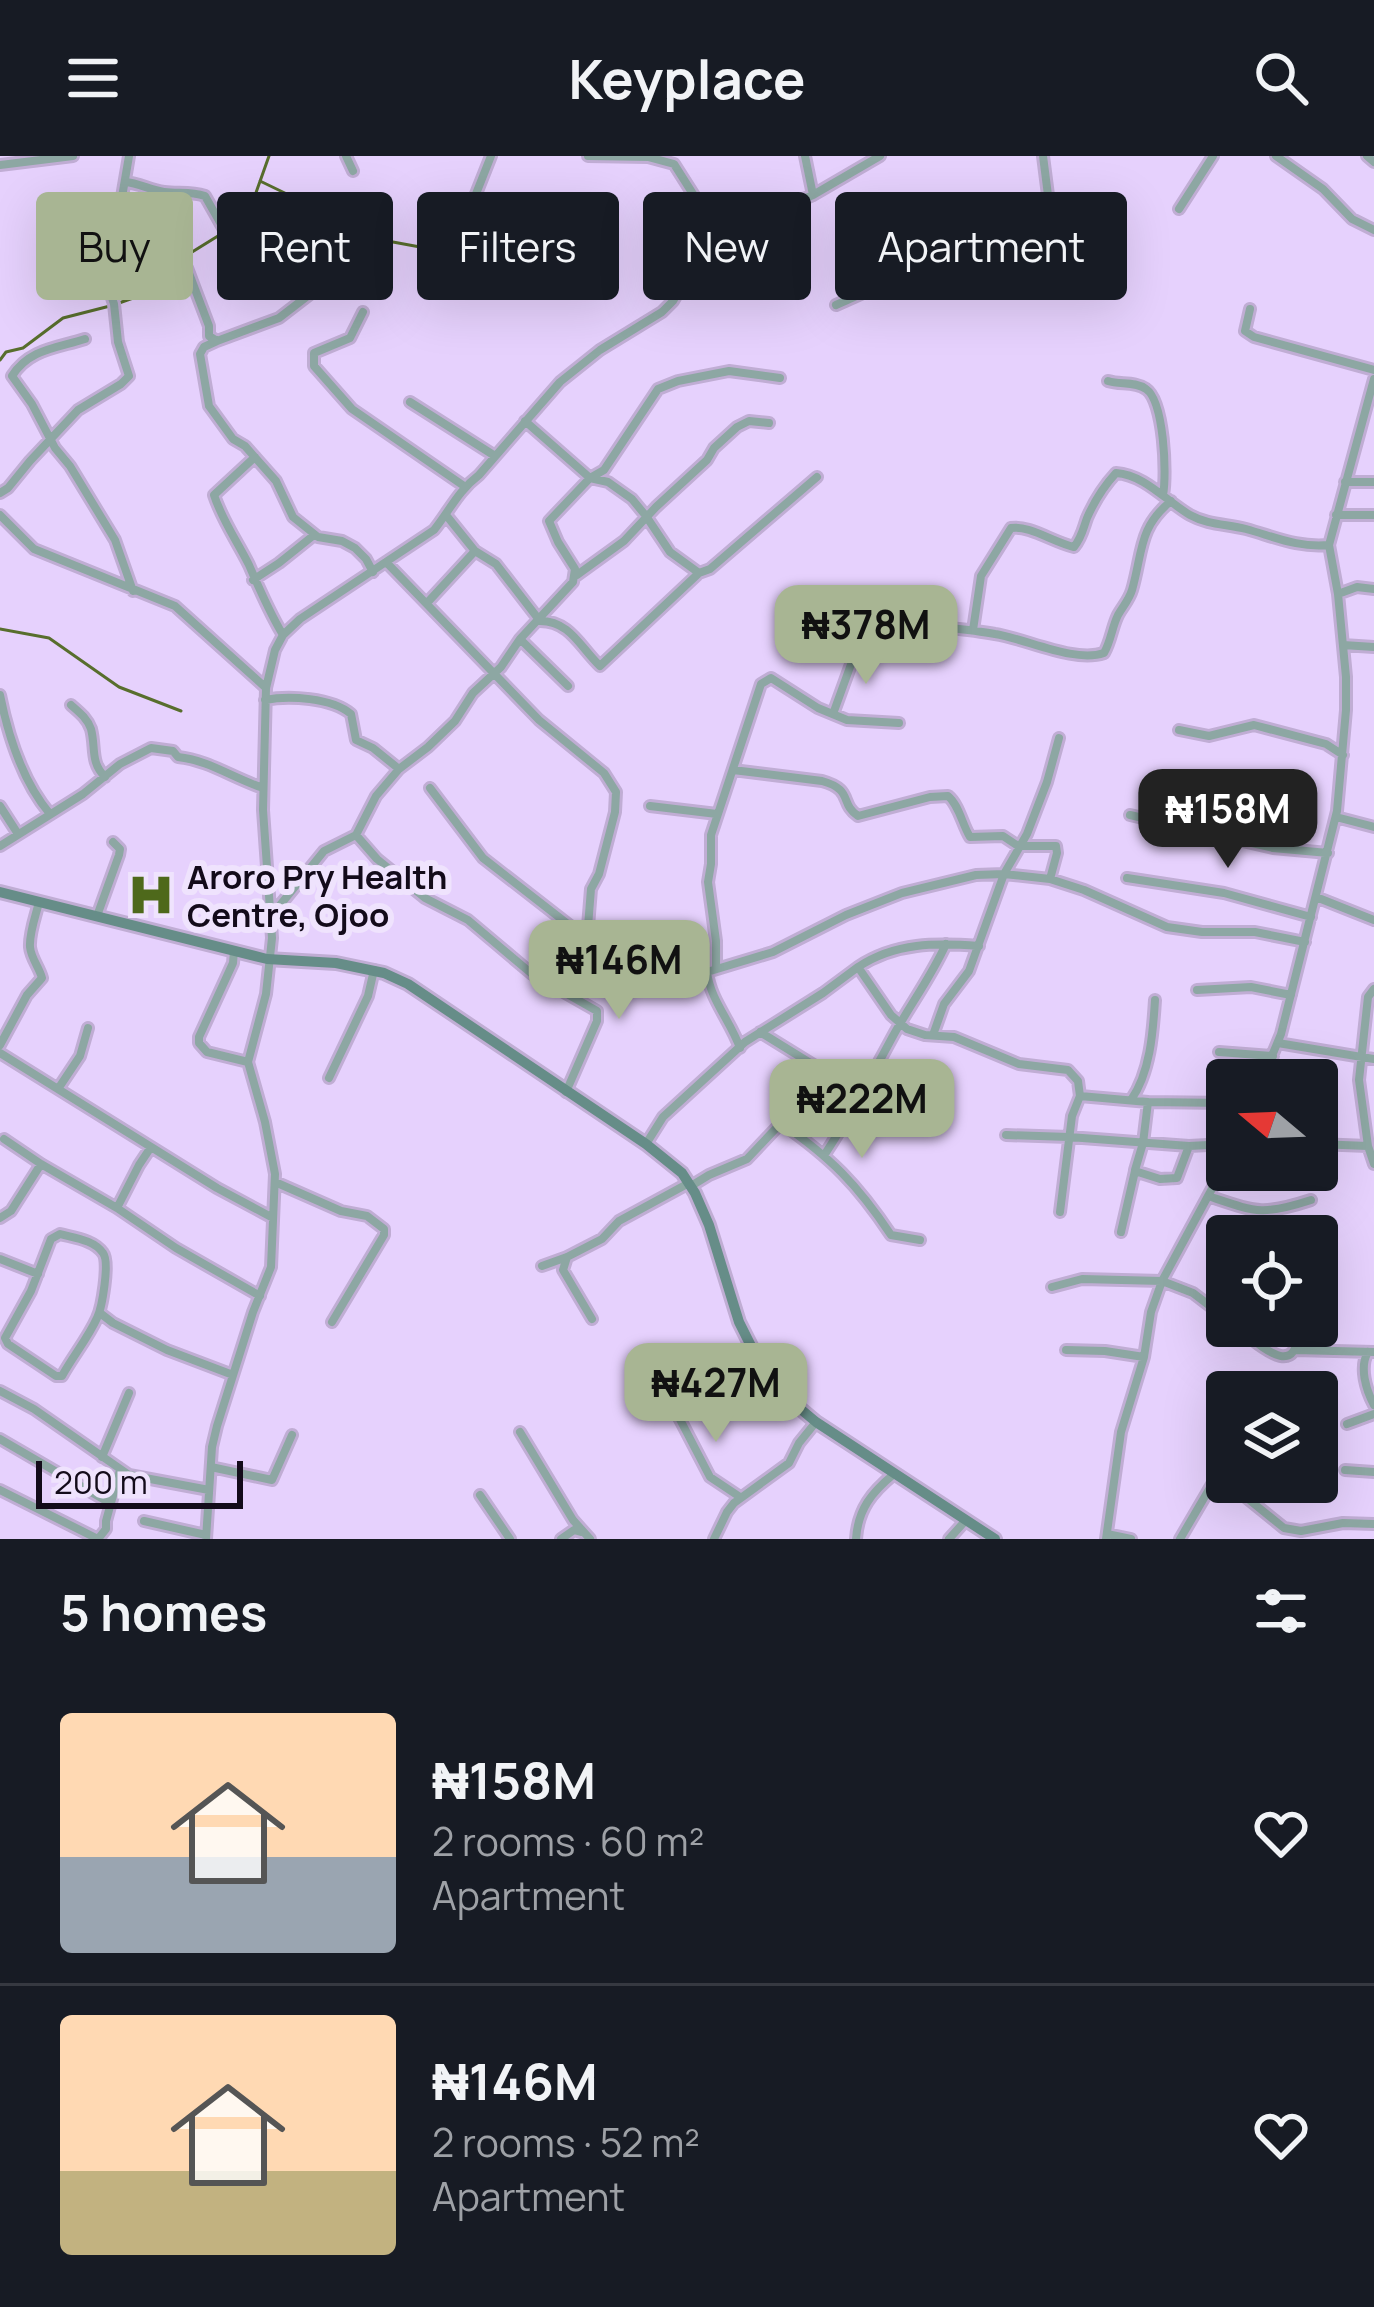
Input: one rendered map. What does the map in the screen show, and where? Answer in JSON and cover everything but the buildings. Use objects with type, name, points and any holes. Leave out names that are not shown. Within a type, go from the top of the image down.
[{"type":"main road","points":[[0,892],[267,959],[336,963],[374,970],[408,984],[674,1166],[690,1184],[709,1225],[740,1322],[778,1391],[816,1422],[995,1539]]},
{"type":"street","points":[[0,165],[73,156]]},
{"type":"street","points":[[123,192],[129,156]]},
{"type":"street","points":[[346,156],[353,171]]},
{"type":"street","points":[[476,192],[490,156]]},
{"type":"street","points":[[589,156],[648,157],[676,166],[692,192]]},
{"type":"street","points":[[805,156],[813,195],[880,156]]},
{"type":"street","points":[[1179,209],[1213,156]]},
{"type":"street","points":[[1276,156],[1323,189],[1357,224],[1374,230]]},
{"type":"street","points":[[1366,156],[1374,162]]},
{"type":"street","points":[[836,304],[932,262],[962,258],[1020,266],[1032,260],[1049,202],[1040,157]]},
{"type":"street","points":[[125,182],[205,196],[217,217]]},
{"type":"street","points":[[193,284],[209,336],[217,341]]},
{"type":"street","points":[[0,493],[78,410],[129,376],[112,300]]},
{"type":"street","points":[[302,300],[279,318],[204,347],[200,354],[207,400],[233,440],[245,446],[276,481],[293,517],[314,535],[355,548],[373,572]]},
{"type":"street","points":[[144,1521],[206,1537],[212,1447],[271,1268],[275,1182],[266,1122],[248,1062],[266,994],[272,938],[263,811],[265,700],[275,650],[283,634],[300,619],[434,530],[464,486],[560,382],[674,300]]},
{"type":"street","points":[[1250,310],[1245,331],[1254,337],[1374,375],[1369,415],[1329,545],[1338,594],[1346,710],[1336,817],[1272,1059]]},
{"type":"street","points":[[363,312],[350,338],[314,353],[314,366],[352,409],[464,486]]},
{"type":"street","points":[[85,339],[43,349],[12,373],[13,379],[116,540],[134,591]]},
{"type":"street","points":[[576,576],[549,521],[590,478],[604,470],[658,389],[729,371],[780,378]]},
{"type":"street","points":[[817,632],[836,611],[849,607],[878,619],[1000,634],[1094,656],[1104,652],[1133,589],[1142,539],[1167,498],[1166,460],[1154,397],[1144,386],[1108,381]]},
{"type":"street","points":[[410,402],[495,456]]},
{"type":"street","points":[[272,916],[324,851],[356,835],[373,802],[399,769],[444,732],[576,576],[624,541],[737,428],[749,421],[769,423]]},
{"type":"street","points":[[525,422],[590,478],[608,482],[632,499],[670,552],[699,573]]},
{"type":"street","points":[[255,457],[214,494],[283,634]]},
{"type":"street","points":[[974,630],[981,576],[1011,528],[1025,528],[1074,547],[1116,473],[1127,474],[1208,522],[1296,544],[1329,545]]},
{"type":"street","points":[[446,515],[475,551],[496,564],[540,620],[554,621],[572,633],[600,666],[699,573],[817,477]]},
{"type":"street","points":[[1346,482],[1374,482]]},
{"type":"street","points":[[0,514],[34,549],[179,608],[266,688]]},
{"type":"street","points":[[1336,515],[1374,515]]},
{"type":"street","points":[[253,580],[314,535]]},
{"type":"street","points":[[427,604],[475,551]]},
{"type":"street","points":[[386,562],[539,720],[604,773],[616,792],[610,832],[591,889],[587,939],[553,987]]},
{"type":"street","points":[[1338,594],[1357,586],[1374,589]]},
{"type":"street","points":[[520,639],[568,686]]},
{"type":"street","points":[[833,714],[858,645]]},
{"type":"street","points":[[1343,645],[1374,647]]},
{"type":"street","points":[[716,969],[708,882],[711,835],[761,684],[771,678],[847,720],[899,723]]},
{"type":"street","points":[[0,695],[14,745],[39,801],[50,814]]},
{"type":"street","points":[[265,700],[310,699],[340,706],[351,715],[356,740],[399,769]]},
{"type":"street","points":[[71,705],[88,722],[96,768],[105,777]]},
{"type":"street","points":[[1180,730],[1209,736],[1254,725],[1326,743],[1343,755]]},
{"type":"street","points":[[933,1035],[944,1004],[970,971],[1004,874],[1041,800],[1059,738]]},
{"type":"street","points":[[0,846],[120,764],[155,747],[210,763],[234,778],[265,788]]},
{"type":"street","points":[[733,770],[836,784],[858,816],[930,796],[948,796],[956,803],[970,837],[1003,836],[1018,846],[1056,847],[1050,879]]},
{"type":"street","points":[[430,788],[483,858],[587,939]]},
{"type":"street","points":[[0,806],[18,834]]},
{"type":"street","points":[[650,806],[717,814]]},
{"type":"street","points":[[1130,815],[1273,848],[1328,853]]},
{"type":"street","points":[[1336,817],[1374,827]]},
{"type":"street","points":[[356,835],[376,859],[425,898],[468,920],[532,974],[597,1011],[598,1021],[566,1092]]},
{"type":"street","points":[[97,916],[119,855],[113,842]]},
{"type":"street","points":[[740,1048],[706,979],[707,972],[773,952],[845,915],[948,880],[1004,874],[1050,879],[1166,927],[1255,932],[1305,942]]},
{"type":"street","points":[[1127,878],[1224,893],[1311,917]]},
{"type":"street","points":[[1316,897],[1374,920]]},
{"type":"street","points":[[39,902],[30,945],[42,978],[27,995],[0,1049],[217,1188],[273,1218]]},
{"type":"street","points":[[825,1154],[946,944]]},
{"type":"street","points":[[646,1144],[663,1117],[740,1048],[873,957],[903,947],[979,946]]},
{"type":"street","points":[[233,950],[233,963],[200,1043],[207,1052],[248,1062]]},
{"type":"street","points":[[858,967],[900,1024],[926,1035],[954,1037],[1012,1062],[1069,1070],[1078,1081],[1080,1096],[1069,1137],[1060,1212]]},
{"type":"street","points":[[329,1078],[368,996],[374,970]]},
{"type":"street","points":[[1197,990],[1251,987],[1291,995]]},
{"type":"street","points":[[1374,988],[1368,997],[1359,1080],[1374,1165]]},
{"type":"street","points":[[1130,1101],[1139,1087],[1150,1046],[1154,1000]]},
{"type":"street","points":[[58,1089],[80,1056],[88,1028]]},
{"type":"street","points":[[760,1032],[862,1095]]},
{"type":"street","points":[[1278,1043],[1374,1059]]},
{"type":"street","points":[[1219,1052],[1273,1056]]},
{"type":"street","points":[[1080,1096],[1206,1103]]},
{"type":"street","points":[[1121,1232],[1148,1102]]},
{"type":"street","points":[[542,1266],[602,1239],[619,1221],[709,1174],[747,1159],[781,1123],[825,1154],[853,1182],[891,1235],[920,1240]]},
{"type":"street","points":[[1006,1135],[1206,1145]]},
{"type":"street","points":[[4,1139],[260,1296]]},
{"type":"street","points":[[1338,1145],[1368,1146]]},
{"type":"street","points":[[1135,1170],[1160,1179],[1177,1178],[1189,1146]]},
{"type":"street","points":[[117,1208],[151,1147]]},
{"type":"street","points":[[0,1218],[11,1211],[41,1164]]},
{"type":"street","points":[[275,1182],[348,1214],[368,1216],[385,1229],[332,1322]]},
{"type":"street","points":[[1131,1539],[1107,1536],[1121,1432],[1162,1281],[1211,1191]]},
{"type":"street","points":[[1208,1196],[1274,1212],[1311,1201]]},
{"type":"street","points":[[56,1235],[95,1245],[107,1259],[100,1313],[62,1376],[49,1372],[5,1338],[56,1235]]},
{"type":"street","points":[[568,1257],[563,1270],[592,1319]]},
{"type":"street","points":[[0,1259],[38,1274]]},
{"type":"street","points":[[1052,1287],[1082,1279],[1162,1281],[1206,1304]]},
{"type":"street","points":[[100,1313],[167,1351],[233,1375]]},
{"type":"street","points":[[1264,1347],[1276,1356],[1288,1357],[1296,1347]]},
{"type":"street","points":[[1295,1350],[1371,1352]]},
{"type":"street","points":[[1066,1351],[1144,1357]]},
{"type":"street","points":[[1347,1424],[1374,1410],[1362,1365],[1371,1352]]},
{"type":"street","points":[[0,1391],[34,1409],[128,1475],[209,1490]]},
{"type":"street","points":[[102,1457],[129,1393]]},
{"type":"street","points":[[673,1406],[710,1477],[740,1497]]},
{"type":"street","points":[[714,1539],[740,1497],[789,1463],[816,1422]]},
{"type":"street","points":[[520,1432],[587,1536]]},
{"type":"street","points":[[211,1467],[272,1480],[292,1435]]},
{"type":"street","points":[[0,1439],[110,1503]]},
{"type":"street","points":[[0,1490],[81,1536],[102,1537],[120,1470]]},
{"type":"street","points":[[1346,1470],[1374,1472]]},
{"type":"street","points":[[856,1539],[865,1503],[894,1474]]},
{"type":"street","points":[[1180,1539],[1214,1481],[1226,1481],[1284,1528],[1301,1531],[1343,1523],[1374,1524]]},
{"type":"street","points":[[480,1495],[510,1539]]},
{"type":"street","points":[[949,1539],[966,1520]]},
{"type":"street","points":[[561,1539],[574,1530],[587,1536]]},
{"type":"waterway","points":[[119,303],[136,297],[184,257],[247,218],[269,156]]},
{"type":"waterway","points":[[260,181],[336,227],[417,246]]},
{"type":"waterway","points":[[0,360],[63,318],[110,306]]},
{"type":"waterway","points":[[0,629],[49,638],[119,687],[181,711]]},
{"type":"place","name":"Aroro Pry Health Centre, Ojoo","points":[[151,895]]}]
